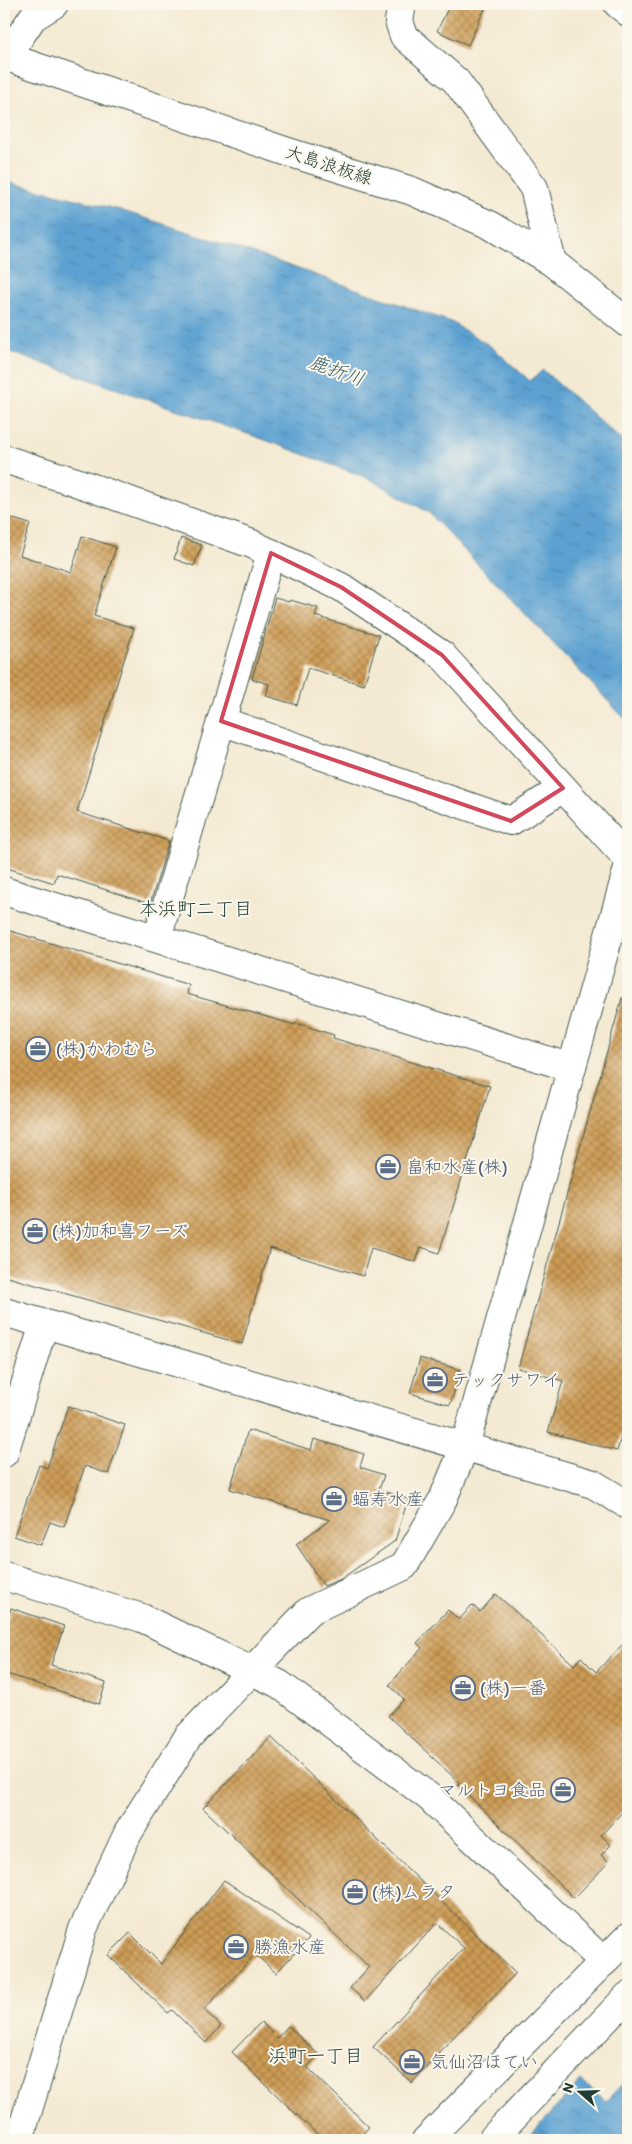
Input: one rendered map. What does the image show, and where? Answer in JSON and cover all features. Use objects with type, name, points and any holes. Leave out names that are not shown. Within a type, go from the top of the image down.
[{"type":"street","points":[[4,58],[33,17],[54,4]]},
{"type":"street","points":[[402,4],[398,21],[404,36],[456,81],[534,188],[552,262]]},
{"type":"street","points":[[618,4],[628,12]]},
{"type":"street","name":"大島浪板線","points":[[4,58],[412,191],[490,225],[552,262],[628,322]]},
{"type":"street","points":[[4,459],[73,481],[252,544],[341,586],[442,655],[628,858]]},
{"type":"street","points":[[158,938],[271,553]]},
{"type":"street","points":[[221,721],[511,821],[563,788]]},
{"type":"street","points":[[19,2140],[83,1929],[128,1833],[188,1737],[309,1611],[404,1566],[443,1499],[466,1446],[628,868]]},
{"type":"street","points":[[4,891],[572,1068]]},
{"type":"street","points":[[4,1312],[593,1484],[628,1505]]},
{"type":"street","points":[[4,1453],[44,1324]]},
{"type":"street","points":[[4,1576],[142,1618],[280,1684],[429,1797],[604,1962]]},
{"type":"street","points":[[426,2140],[628,1937]]},
{"type":"street","points":[[495,2139],[628,1996]]},
{"type":"highlighted area","points":[[271,553],[341,587],[442,655],[563,788],[511,821],[221,721]]},
{"type":"water","name":"鹿折川","points":[[4,181],[120,210],[238,248],[451,322],[492,347],[530,381],[543,370],[626,444],[620,452],[628,459],[628,722],[428,512],[370,479],[265,440],[4,350]]},
{"type":"water","points":[[628,2078],[628,2140],[526,2139],[581,2081],[606,2101]]},
{"type":"building","points":[[450,4],[487,4],[468,45],[437,31]]},
{"type":"building","points":[[4,516],[30,524],[20,555],[71,572],[82,536],[116,547],[94,616],[134,628],[77,812],[169,841],[150,904],[57,874],[54,883],[4,867]]},
{"type":"building","points":[[181,538],[202,545],[194,566],[174,559]]},
{"type":"building","points":[[275,598],[318,608],[315,616],[379,635],[364,685],[308,668],[297,705],[266,696],[269,684],[252,679]]},
{"type":"building","points":[[4,929],[189,985],[187,994],[295,1025],[296,1023],[334,1035],[333,1038],[490,1086],[439,1253],[421,1247],[416,1262],[371,1248],[363,1276],[270,1248],[242,1344],[4,1276]]},
{"type":"building","points":[[622,998],[628,999],[628,1413],[617,1451],[548,1432],[563,1381],[518,1368]]},
{"type":"building","points":[[420,1358],[461,1370],[450,1405],[410,1393]]},
{"type":"building","points":[[68,1406],[125,1425],[108,1474],[85,1466],[64,1527],[50,1522],[41,1545],[14,1536],[39,1465],[47,1468]]},
{"type":"building","points":[[248,1430],[311,1450],[314,1439],[364,1454],[360,1467],[384,1475],[379,1490],[408,1499],[395,1541],[341,1579],[324,1586],[296,1544],[330,1520],[230,1489]]},
{"type":"building","points":[[496,1594],[574,1665],[581,1657],[596,1672],[628,1639],[628,1806],[601,1835],[611,1845],[601,1855],[609,1862],[574,1898],[458,1785],[460,1783],[388,1716],[404,1699],[389,1685],[422,1648],[417,1643],[448,1610],[459,1620],[472,1605],[480,1612]]},
{"type":"building","points":[[11,1608],[64,1626],[51,1665],[106,1683],[99,1704],[4,1673],[4,1631]]},
{"type":"building","points":[[271,1737],[516,1973],[438,2053],[412,2083],[373,2047],[464,1948],[437,1923],[365,2001],[350,1988],[369,1967],[203,1808]]},
{"type":"building","points":[[224,1880],[309,1938],[276,1973],[255,1954],[204,2010],[221,2026],[206,2043],[172,2010],[168,2013],[108,1955],[130,1933],[161,1964]]},
{"type":"building","points":[[261,2022],[277,2038],[288,2026],[319,2055],[307,2067],[369,2127],[357,2140],[323,2140],[232,2052]]},
{"type":"place","name":"(株)かわむら","points":[[38,1049]]},
{"type":"place","name":"畠和水産(株)","points":[[388,1167]]},
{"type":"place","name":"(株)加和喜フーズ","points":[[35,1231]]},
{"type":"place","name":"テックサワイ","points":[[435,1380]]},
{"type":"place","name":"蝠寿水産","points":[[334,1499]]},
{"type":"place","name":"(株)一番","points":[[463,1688]]},
{"type":"place","name":"マルトヨ食品","points":[[563,1790]]},
{"type":"place","name":"(株)ムラタ","points":[[355,1892]]},
{"type":"place","name":"勝漁水産","points":[[236,1947]]},
{"type":"place","name":"気仙沼ほてい","points":[[412,2062]]},
{"type":"district","name":"本浜町二丁目","points":[[196,908]]},
{"type":"district","name":"浜町一丁目","points":[[316,2055]]}]
